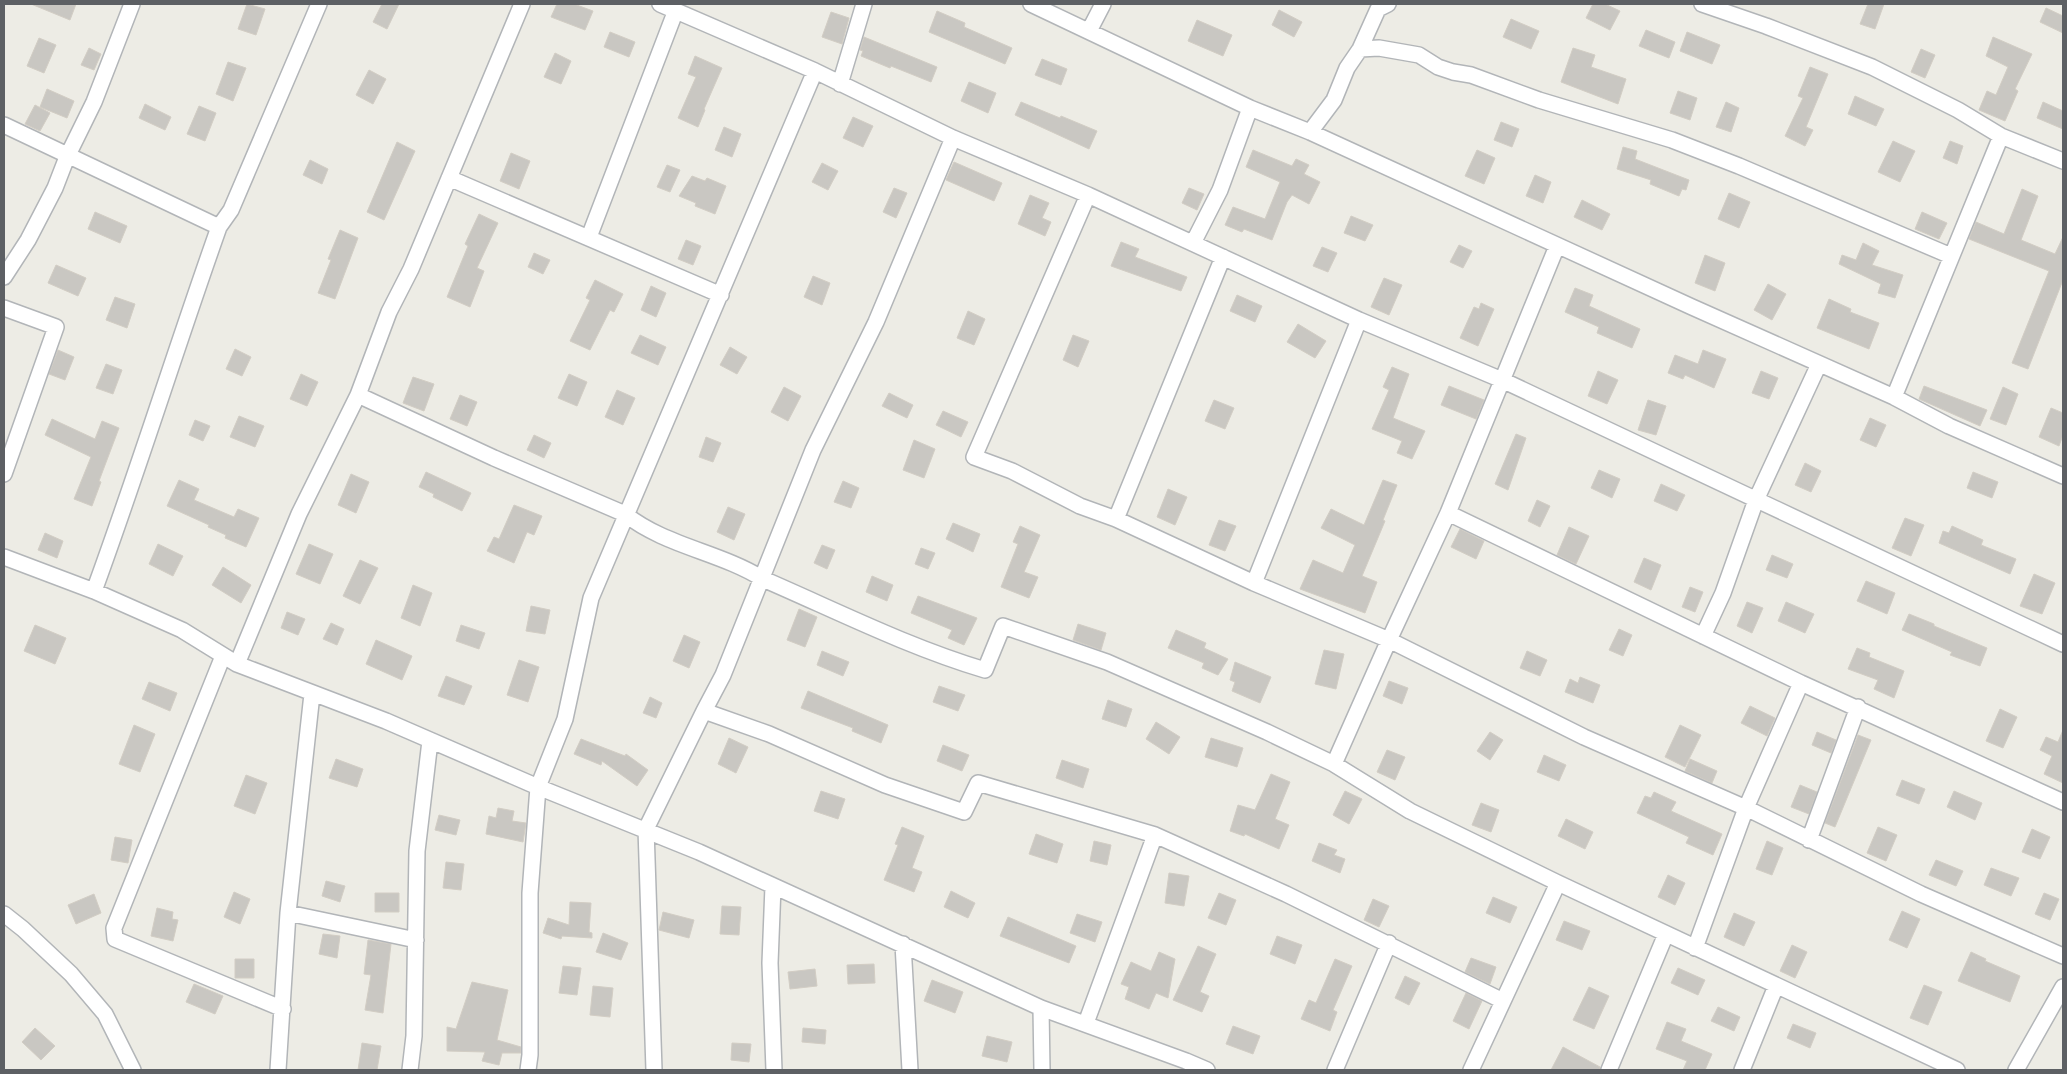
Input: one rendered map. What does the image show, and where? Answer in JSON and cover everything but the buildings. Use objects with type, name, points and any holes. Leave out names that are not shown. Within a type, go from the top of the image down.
[{"type":"street","points":[[4,277],[28,240],[56,188],[67,157],[94,102],[132,4]]},
{"type":"street","points":[[94,591],[126,502],[170,365],[219,227],[231,210],[319,4]]},
{"type":"street","points":[[237,664],[299,514],[358,395],[389,312],[411,269],[522,4]]},
{"type":"street","points":[[660,4],[815,71],[954,138],[1088,195],[1359,320],[1502,380],[2063,644]]},
{"type":"street","points":[[840,84],[864,4]]},
{"type":"street","points":[[1032,4],[1250,108],[1310,132],[1557,246],[1894,396],[1949,426],[2063,476]]},
{"type":"street","points":[[1089,31],[1104,4]]},
{"type":"street","points":[[1702,4],[1766,26],[1872,67],[1958,110],[2001,136],[2063,161]]},
{"type":"street","points":[[1310,132],[1334,100],[1347,68],[1360,49],[1377,6]]},
{"type":"street","points":[[588,237],[676,10]]},
{"type":"street","points":[[1360,49],[1378,48],[1419,56],[1438,67],[1452,72],[1471,75],[1539,100],[1672,140],[1951,256]]},
{"type":"street","points":[[528,1070],[530,893],[538,787],[565,719],[591,598],[625,514],[721,295],[815,71]]},
{"type":"street","points":[[1194,243],[1220,190],[1250,108]]},
{"type":"street","points":[[4,125],[67,157],[81,160],[219,227]]},
{"type":"street","points":[[1894,396],[2001,136]]},
{"type":"street","points":[[654,1070],[646,829],[723,676],[814,450],[876,322],[954,138]]},
{"type":"street","points":[[449,178],[721,295]]},
{"type":"street","points":[[1088,195],[974,456],[1012,471],[1080,506],[1116,519],[1254,583],[1389,640],[1584,737],[1746,808],[1921,894],[2063,956]]},
{"type":"street","points":[[1334,764],[1448,513],[1557,246]]},
{"type":"street","points":[[1116,519],[1223,257]]},
{"type":"street","points":[[4,308],[56,327],[4,474]]},
{"type":"street","points":[[1254,583],[1359,320]]},
{"type":"street","points":[[1703,636],[1723,593],[1756,500],[1819,364]]},
{"type":"street","points":[[358,395],[494,458],[625,514],[637,523],[675,541],[750,571],[763,579],[902,641],[985,670],[1003,626],[1107,662],[1267,732],[1334,764],[1410,810],[1558,883],[1957,1070]]},
{"type":"street","points":[[1448,513],[1703,636],[2063,802]]},
{"type":"street","points":[[4,557],[94,591],[182,630],[237,664],[386,722],[538,787],[646,829],[903,944],[1040,1008],[1086,1023],[1207,1070]]},
{"type":"street","points":[[223,656],[114,928],[115,939],[283,1009]]},
{"type":"street","points":[[1695,948],[1746,808],[1801,682]]},
{"type":"street","points":[[278,1070],[288,913],[312,694]]},
{"type":"street","points":[[1809,840],[1858,707]]},
{"type":"street","points":[[704,711],[768,734],[886,785],[964,812],[978,783],[1155,835],[1389,943],[1503,1001]]},
{"type":"street","points":[[410,1070],[414,1036],[417,851],[430,741]]},
{"type":"street","points":[[1086,1023],[1155,835]]},
{"type":"street","points":[[1471,1070],[1558,883]]},
{"type":"street","points":[[774,886],[770,963],[774,1070]]},
{"type":"street","points":[[288,913],[416,940]]},
{"type":"street","points":[[4,914],[64,967],[105,1014],[133,1070]]},
{"type":"street","points":[[1610,1070],[1666,934]]},
{"type":"street","points":[[1335,1070],[1389,943]]},
{"type":"street","points":[[903,944],[910,1070]]},
{"type":"street","points":[[1742,1070],[1776,986]]},
{"type":"street","points":[[2016,1070],[2063,987]]},
{"type":"street","points":[[1040,1008],[1042,1070]]}]
